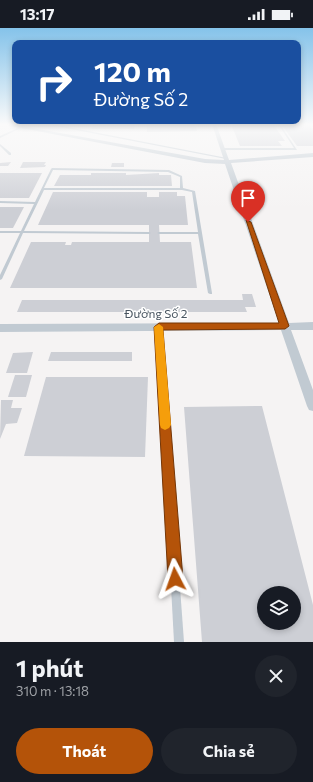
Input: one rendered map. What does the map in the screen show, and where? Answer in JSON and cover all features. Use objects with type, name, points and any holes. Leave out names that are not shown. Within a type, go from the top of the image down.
[{"type":"street","points":[[158,153],[205,161],[313,155]]},
{"type":"street","points":[[224,153],[313,406]]},
{"type":"street","name":"Đường Số 2","points":[[0,328],[313,326]]},
{"type":"lane","points":[[190,153],[227,160]]},
{"type":"lane","points":[[0,278],[52,169],[168,171],[181,177],[182,189]]},
{"type":"lane","points":[[42,189],[182,189],[193,191],[210,293]]},
{"type":"lane","points":[[0,202],[36,203]]},
{"type":"lane","points":[[0,232],[149,233]]},
{"type":"lane","points":[[160,233],[200,233]]},
{"type":"lane","points":[[159,327],[179,642]]},
{"type":"building","points":[[11,162],[8,166],[0,166],[0,163]]},
{"type":"building","points":[[23,162],[46,162],[44,165],[46,165],[45,167],[20,168]]},
{"type":"building","points":[[112,163],[124,163],[124,167],[111,167]]},
{"type":"building","points":[[0,173],[42,173],[29,198],[0,198]]},
{"type":"building","points":[[91,173],[126,173],[126,175],[159,173],[159,175],[171,175],[172,186],[54,186],[60,175],[91,175]]},
{"type":"building","points":[[53,192],[147,192],[147,197],[159,197],[159,192],[177,192],[177,196],[185,196],[188,225],[159,225],[160,242],[191,242],[197,288],[10,288],[31,242],[66,242],[65,245],[71,245],[72,242],[149,242],[149,225],[38,225]]},
{"type":"building","points":[[0,207],[24,207],[13,228],[0,228]]},
{"type":"building","points":[[242,294],[252,294],[256,307],[245,307],[247,312],[17,312],[22,300],[243,300]]},
{"type":"building","points":[[33,352],[27,373],[6,373],[13,353]]},
{"type":"building","points":[[51,352],[132,352],[132,361],[48,361]]},
{"type":"building","points":[[15,375],[32,375],[26,397],[8,397]]},
{"type":"building","points":[[46,377],[148,377],[145,457],[24,456]]},
{"type":"building","points":[[1,400],[13,400],[11,408],[22,408],[17,423],[6,424],[0,439]]},
{"type":"building","points":[[262,406],[313,605],[313,642],[202,642],[184,407]]},
{"type":"slow traffic","points":[[159,327],[165,425]]},
{"type":"route","points":[[175,579],[159,327],[285,326],[248,222]]}]
